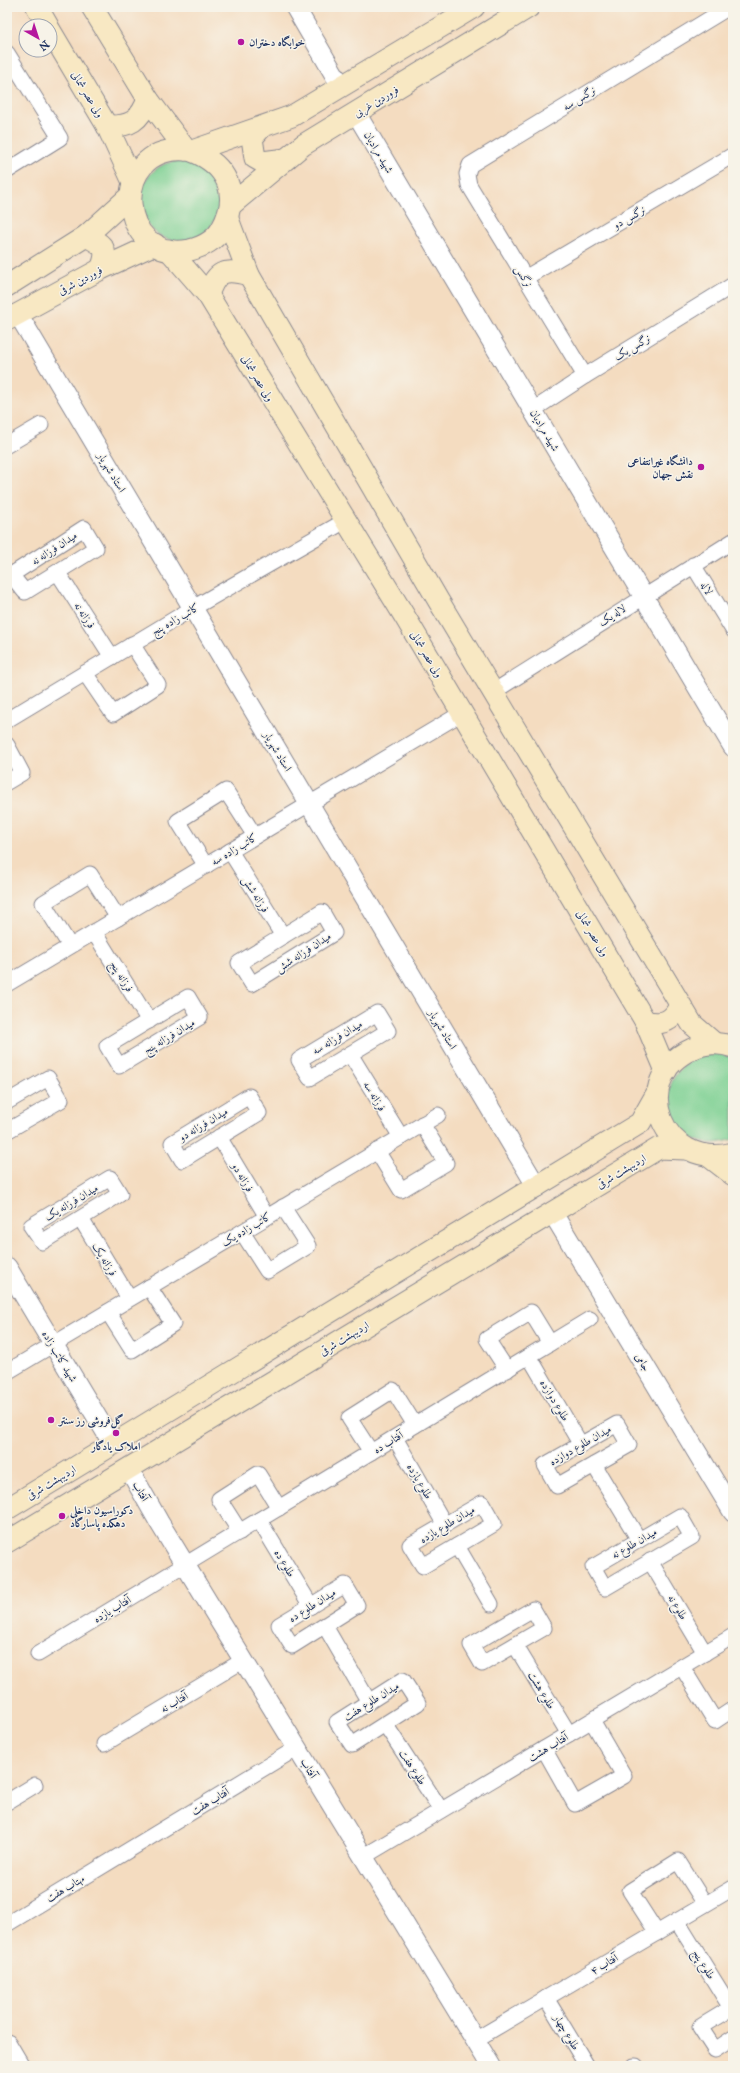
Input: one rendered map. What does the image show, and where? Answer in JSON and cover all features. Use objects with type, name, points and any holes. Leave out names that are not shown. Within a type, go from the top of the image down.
[{"type":"main road","points":[[37,7],[43,18]]},
{"type":"main road","points":[[92,7],[148,99],[189,151]]},
{"type":"main road","points":[[189,151],[261,128],[292,116],[474,7]]},
{"type":"main road","name":"فروردین غربی","points":[[229,212],[303,145],[529,7]]},
{"type":"main road","name":"ولی عصر شمالی","points":[[58,43],[107,126],[132,189]]},
{"type":"main road","points":[[107,126],[120,127],[133,122],[143,112],[148,99]]},
{"type":"main road","points":[[261,128],[252,138],[255,158],[262,162],[286,159]]},
{"type":"main road","points":[[229,212],[220,231],[210,241],[197,248],[183,251],[162,247],[144,236],[136,224],[131,210],[132,189],[140,170],[151,160],[164,153],[178,150],[189,151],[206,156],[217,165],[225,177],[230,190],[229,212],[249,275],[493,692],[680,1005],[692,1024],[724,1045]]},
{"type":"main road","points":[[7,286],[86,236],[132,189]]},
{"type":"main road","points":[[86,236],[98,242],[104,249],[106,256],[101,269]]},
{"type":"main road","name":"ولی عصر شمالی","points":[[162,247],[208,295],[462,713],[645,1021],[666,1071]]},
{"type":"main road","name":"فروردین شرقی","points":[[12,317],[101,269],[162,247]]},
{"type":"main road","points":[[208,295],[213,280],[224,273],[236,271],[249,275]]},
{"type":"main road","points":[[645,1021],[656,1024],[667,1022],[676,1015],[680,1005]]},
{"type":"main road","points":[[724,1045],[698,1046],[683,1053],[671,1064],[666,1071],[658,1093],[658,1110],[663,1125],[672,1139],[685,1149],[707,1156],[733,1153]]},
{"type":"main road","name":"اردیبهشت شرقی","points":[[7,1509],[538,1187],[640,1123],[658,1093]]},
{"type":"main road","points":[[624,1133],[633,1136],[640,1143],[641,1152],[638,1161]]},
{"type":"main road","name":"اردیبهشت شرقی","points":[[7,1542],[659,1148],[685,1149]]},
{"type":"main road","points":[[707,1156],[733,1175]]},
{"type":"street","points":[[295,7],[341,86]]},
{"type":"street","name":"نرگس سه","points":[[467,174],[470,165],[729,7]]},
{"type":"street","points":[[7,53],[60,138],[7,171]]},
{"type":"street","name":"شهید مرادیان","points":[[356,113],[733,747]]},
{"type":"street","name":"نرگس دو","points":[[525,278],[733,155]]},
{"type":"street","name":"نرگس","points":[[467,174],[468,185],[585,376]]},
{"type":"street","name":"نرگس یک","points":[[533,410],[585,376],[733,286]]},
{"type":"street","name":"استاد شهریار","points":[[12,317],[192,608],[538,1187]]},
{"type":"street","points":[[9,440],[41,425]]},
{"type":"street","name":"کاتب زاده پنج","points":[[7,720],[192,608],[345,521]]},
{"type":"street","name":"میدان فرزانه نه","points":[[84,528],[96,548],[58,573],[25,592],[11,575],[84,528]]},
{"type":"street","name":"لاله یک","points":[[493,692],[733,541]]},
{"type":"street","name":"لاله","points":[[693,566],[733,630]]},
{"type":"street","name":"فرزانه نه","points":[[58,573],[112,656]]},
{"type":"street","points":[[85,673],[113,714],[158,685],[132,644]]},
{"type":"street","name":"کاتب زاده سه","points":[[7,984],[462,713]]},
{"type":"street","points":[[7,745],[22,773],[7,782]]},
{"type":"street","points":[[206,866],[178,821],[226,791],[255,836]]},
{"type":"street","name":"فرزانه شش","points":[[230,851],[283,936]]},
{"type":"street","points":[[70,946],[43,903],[90,874],[118,918]]},
{"type":"street","name":"میدان فرزانه شش","points":[[322,912],[334,933],[252,984],[239,963],[283,936],[322,912]]},
{"type":"street","name":"فرزانه پنج","points":[[94,932],[149,1021]]},
{"type":"street","name":"میدان فرزانه پنج","points":[[188,997],[200,1017],[119,1066],[107,1046],[149,1021],[188,997]]},
{"type":"street","name":"میدان فرزانه سه","points":[[377,1013],[388,1031],[350,1054],[310,1078],[299,1060],[377,1013]]},
{"type":"street","name":"فرزانه سه","points":[[350,1054],[401,1137]]},
{"type":"street","points":[[7,1131],[61,1100],[48,1078],[8,1098]]},
{"type":"street","name":"میدان فرزانه دو","points":[[249,1096],[259,1113],[219,1137],[182,1160],[172,1143],[249,1096]]},
{"type":"street","name":"کاتب زاده یک","points":[[7,1372],[283,1206],[438,1115]]},
{"type":"street","points":[[377,1151],[401,1190],[446,1163],[422,1124]]},
{"type":"street","name":"فرزانه دو","points":[[219,1137],[267,1217]]},
{"type":"street","name":"میدان فرزانه یک","points":[[110,1178],[120,1194],[81,1219],[42,1242],[32,1226],[110,1178]]},
{"type":"street","points":[[242,1232],[267,1271],[308,1246],[283,1206]]},
{"type":"street","name":"جامی","points":[[552,1212],[733,1512]]},
{"type":"street","name":"فرزانه یک","points":[[81,1219],[129,1298]]},
{"type":"street","name":"شهید کاتب زاده","points":[[7,1267],[113,1444]]},
{"type":"street","points":[[108,1312],[132,1350],[173,1324],[149,1287]]},
{"type":"street","points":[[507,1370],[487,1339],[531,1312],[550,1344]]},
{"type":"street","name":"آفتاب ده","points":[[185,1565],[590,1319]]},
{"type":"street","name":"طلوع دوازده","points":[[529,1356],[581,1444]]},
{"type":"street","points":[[371,1452],[349,1418],[393,1390],[415,1425]]},
{"type":"street","name":"میدان طلوع دوازده","points":[[617,1424],[628,1445],[594,1465],[557,1486],[545,1465],[617,1424]]},
{"type":"street","name":"طلوع یازده","points":[[395,1438],[445,1525]]},
{"type":"street","points":[[594,1465],[639,1540]]},
{"type":"street","name":"آفتاب","points":[[129,1469],[185,1565],[491,2066]]},
{"type":"street","points":[[240,1532],[219,1499],[258,1474],[279,1508]]},
{"type":"street","name":"میدان طلوع یازده","points":[[482,1503],[494,1524],[458,1546],[423,1566],[410,1545],[482,1503]]},
{"type":"street","name":"میدان طلوع نه","points":[[680,1516],[692,1537],[650,1561],[605,1588],[593,1567],[680,1516]]},
{"type":"street","name":"طلوع ده","points":[[259,1520],[311,1606]]},
{"type":"street","points":[[458,1546],[491,1604]]},
{"type":"street","name":"طلوع نه","points":[[650,1561],[705,1653]]},
{"type":"street","name":"آفتاب یازده","points":[[38,1654],[185,1565]]},
{"type":"street","name":"میدان طلوع ده","points":[[345,1585],[357,1605],[325,1626],[292,1646],[279,1625],[345,1585]]},
{"type":"street","points":[[325,1626],[369,1702]]},
{"type":"street","name":"آفتاب هشت","points":[[363,1857],[733,1636]]},
{"type":"street","name":"طلوع هشت","points":[[515,1645],[569,1734]]},
{"type":"street","name":"آفتاب نه","points":[[104,1744],[244,1660]]},
{"type":"street","points":[[682,1667],[715,1720],[733,1710]]},
{"type":"street","name":"میدان طلوع هفت","points":[[403,1680],[418,1703],[385,1724],[352,1745],[338,1722],[403,1680]]},
{"type":"street","points":[[544,1749],[575,1804],[624,1776],[592,1721]]},
{"type":"street","name":"طلوع هفت","points":[[385,1724],[441,1810]]},
{"type":"street","name":"آفتاب هفت","points":[[124,1853],[297,1748]]},
{"type":"street","points":[[7,1802],[35,1785]]},
{"type":"street","name":"مهتاب هفت","points":[[7,1924],[124,1853]]},
{"type":"street","points":[[657,1933],[630,1891],[678,1861],[705,1904]]},
{"type":"street","name":"آفتاب ۴","points":[[475,2040],[733,1888]]},
{"type":"street","name":"طلوع پنج","points":[[677,1921],[732,2007]]},
{"type":"street","name":"طلوع چهار","points":[[546,1998],[587,2066]]},
{"type":"street","points":[[732,2007],[700,2027],[715,2050],[733,2038]]},
{"type":"street","points":[[7,2044],[15,2064]]},
{"type":"green space","points":[[180,161],[195,164],[208,173],[217,186],[220,201],[217,216],[208,229],[195,238],[180,241],[165,238],[152,229],[143,216],[140,201],[143,186],[152,173],[165,164]]},
{"type":"green space","points":[[716,1053],[733,1058],[733,1139],[709,1143],[690,1137],[677,1125],[670,1109],[669,1091],[676,1074],[692,1060]]},
{"type":"place","name":"خوابگاه دختران","points":[[241,42]]},
{"type":"place","name":"دانشگاه غیرانتفاعی نقش جهان","points":[[701,467]]},
{"type":"place","name":"گل‌فروشی رز سنتر","points":[[51,1420]]},
{"type":"place","name":"املاک یادگار","points":[[116,1433]]},
{"type":"place","name":"دکوراسیون داخلی دهکده پاسارگاد","points":[[62,1516]]}]
